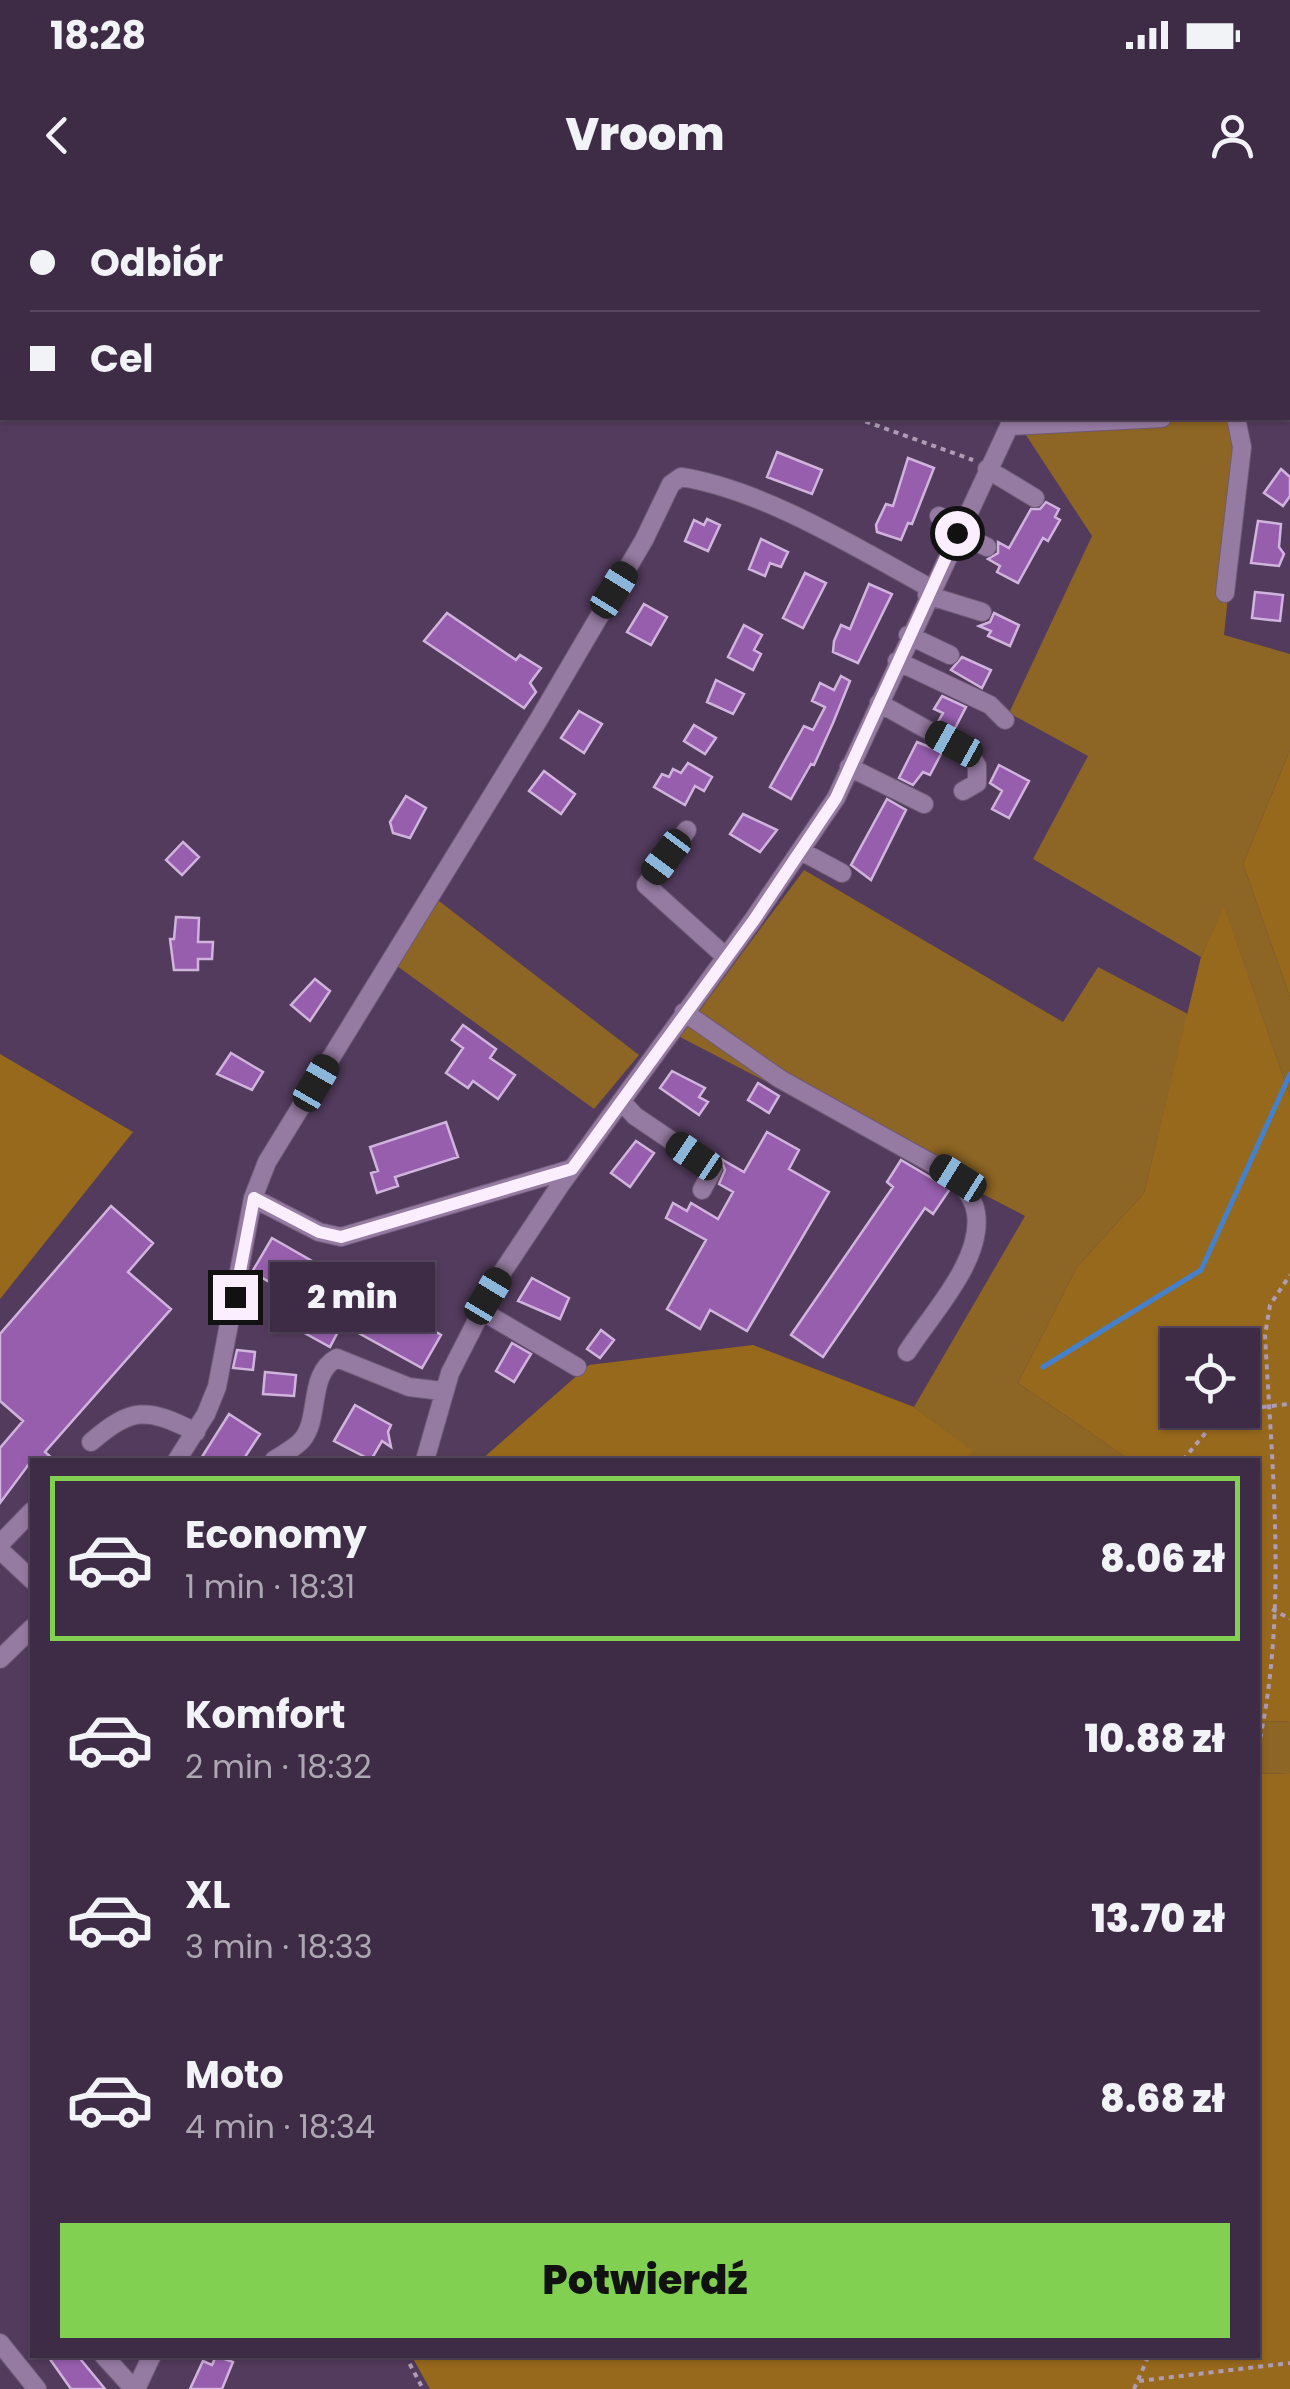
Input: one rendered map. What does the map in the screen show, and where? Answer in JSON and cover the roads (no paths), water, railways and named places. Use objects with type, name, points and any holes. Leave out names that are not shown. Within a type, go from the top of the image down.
[{"type":"street","points":[[426,1458],[442,1392],[480,1310],[572,1169],[836,798],[928,592],[1011,422],[1086,420]]},
{"type":"street","points":[[1226,593],[1242,446],[1236,420]]},
{"type":"street","points":[[988,467],[1034,498]]},
{"type":"street","points":[[179,1458],[216,1387],[254,1198],[267,1162],[539,719],[644,540],[671,484],[681,477],[723,488],[836,538],[928,592],[982,612]]},
{"type":"street","points":[[939,516],[987,548]]},
{"type":"street","points":[[908,636],[950,655]]},
{"type":"street","points":[[897,661],[990,705],[1005,720]]},
{"type":"street","points":[[878,703],[969,753],[977,766],[977,784],[963,792]]},
{"type":"street","points":[[849,766],[924,804]]},
{"type":"street","points":[[687,830],[646,885],[726,957]]},
{"type":"street","points":[[800,851],[842,873]]},
{"type":"street","points":[[684,1012],[780,1078],[923,1156],[958,1178],[965,1188],[977,1214],[974,1240],[962,1268],[906,1352]]},
{"type":"street","points":[[285,1094],[302,1107]]},
{"type":"street","points":[[622,1101],[635,1116],[713,1168],[702,1190]]},
{"type":"street","points":[[254,1198],[319,1232],[341,1237],[572,1169]]},
{"type":"street","points":[[480,1310],[576,1367]]},
{"type":"street","points":[[277,1458],[304,1439],[319,1380],[326,1364],[336,1358],[409,1387],[442,1392]]},
{"type":"street","points":[[91,1442],[114,1422],[136,1413],[155,1413],[196,1432]]},
{"type":"street","points":[[30,1512],[0,1547],[30,1578]]},
{"type":"street","points":[[0,1660],[30,1630]]},
{"type":"street","points":[[0,2343],[37,2389]]},
{"type":"street","points":[[106,2358],[135,2389],[150,2358]]},
{"type":"waterway","points":[[1043,1367],[1201,1270],[1290,1074]]}]
